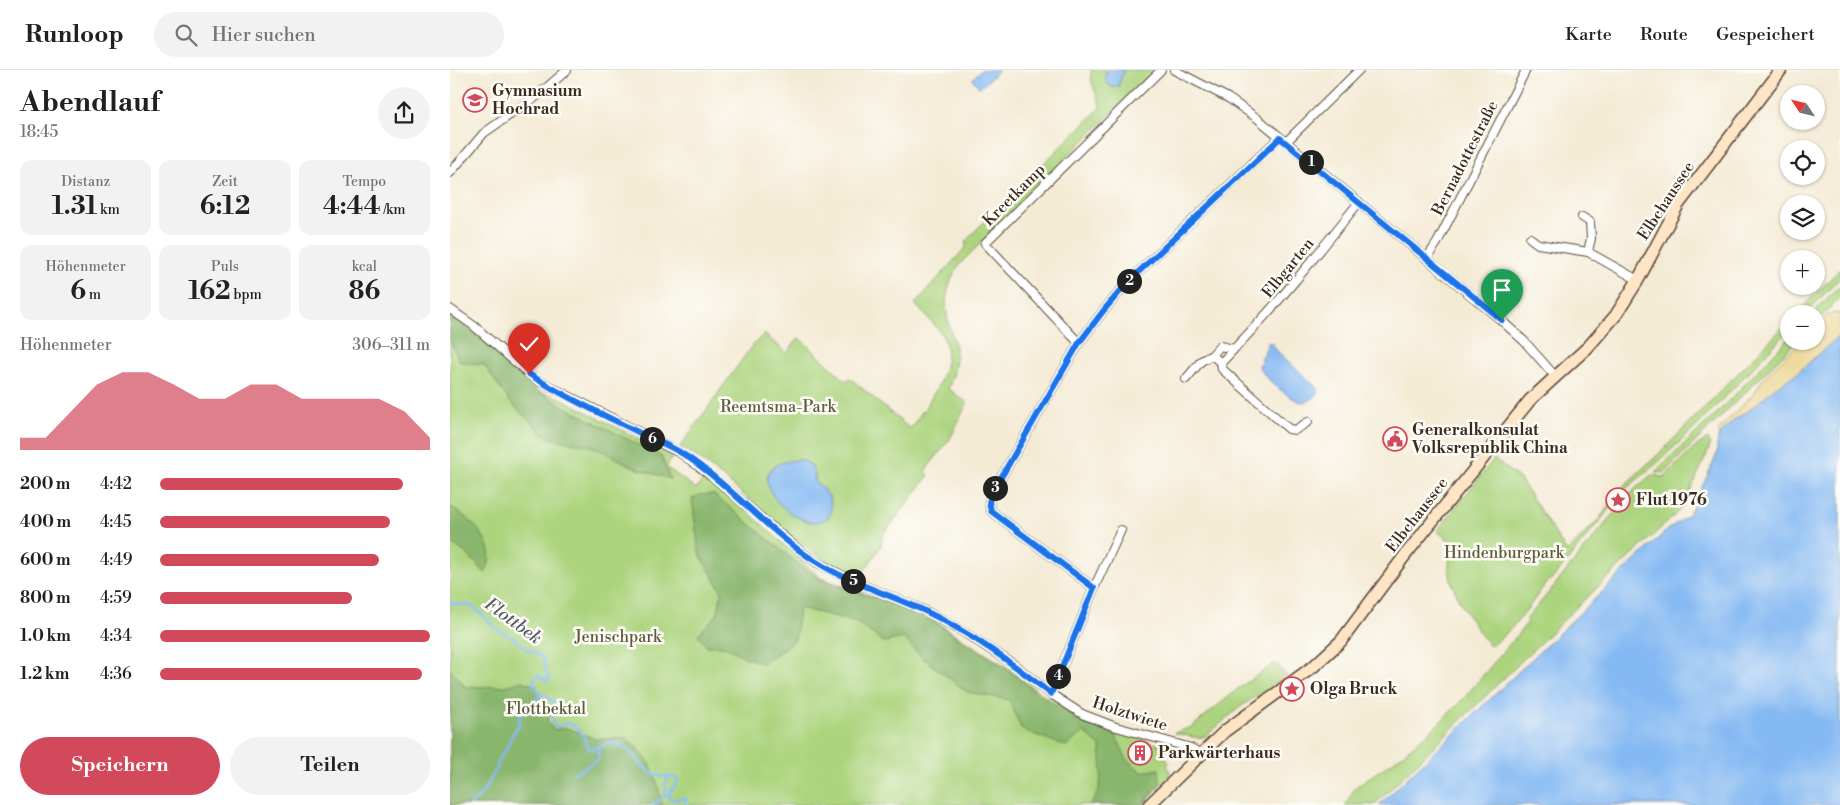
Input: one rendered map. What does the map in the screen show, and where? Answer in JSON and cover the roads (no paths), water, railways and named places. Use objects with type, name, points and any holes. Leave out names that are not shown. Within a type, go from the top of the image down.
[{"type":"main road","name":"Elbchaussee","points":[[1149,805],[1200,754],[1236,722],[1314,666],[1341,641],[1406,554],[1530,400],[1580,355],[1616,315],[1638,280],[1678,205],[1781,70]]},
{"type":"street","points":[[450,173],[484,133],[537,96],[567,70]]},
{"type":"street","name":"Kreetkamp","points":[[1079,343],[985,243],[1161,70]]},
{"type":"street","points":[[1174,70],[1228,98],[1283,140],[1515,332],[1555,376]]},
{"type":"street","points":[[1094,588],[991,511],[989,502],[992,493],[1079,343],[1129,281],[1359,70]]},
{"type":"street","name":"Bernadottestraße","points":[[1427,258],[1437,243],[1526,70]]},
{"type":"street","name":"Elbgarten","points":[[1221,364],[1262,321],[1359,202]]},
{"type":"street","points":[[1582,218],[1590,222],[1592,230],[1588,252]]},
{"type":"street","points":[[1530,238],[1538,244],[1588,252],[1638,280]]},
{"type":"street","name":"Holztwiete","points":[[450,310],[474,326],[529,374],[540,381],[682,454],[713,477],[799,550],[816,562],[853,581],[934,616],[1013,664],[1051,694],[1090,717],[1113,726],[1191,748],[1200,754]]},
{"type":"street","points":[[1186,379],[1202,361],[1212,355],[1220,346],[1234,349]]},
{"type":"street","points":[[1212,355],[1221,364],[1222,369],[1289,429],[1295,430],[1308,422]]},
{"type":"street","points":[[1051,694],[1094,588],[1121,530]]},
{"type":"water","points":[[981,70],[999,70],[980,88],[972,79]]},
{"type":"water","points":[[1107,70],[1124,70],[1118,87],[1112,87],[1106,82],[1105,75]]},
{"type":"water","points":[[1840,335],[1840,805],[1379,805],[1668,529],[1687,516],[1714,461],[1719,435],[1734,420],[1752,408],[1773,389],[1797,373]]},
{"type":"water","points":[[1268,343],[1272,343],[1277,351],[1318,389],[1319,393],[1316,397],[1307,401],[1297,401],[1265,376],[1259,366]]},
{"type":"water","points":[[801,460],[808,463],[812,468],[815,481],[829,498],[831,513],[820,521],[806,521],[790,513],[777,501],[769,487],[768,474],[778,464]]},
{"type":"waterway","name":"Flottbek","points":[[450,603],[472,606],[498,630],[514,638],[525,648],[543,658],[546,672],[550,679],[548,681],[538,675],[533,684],[539,692],[555,705],[552,721],[556,727],[569,723],[580,732],[590,749],[615,743],[631,753],[653,774],[677,778],[678,782],[671,790],[669,797],[672,800],[686,798],[686,805]]},
{"type":"waterway","points":[[470,805],[479,797],[497,768],[498,761],[519,724],[523,707],[536,703],[540,692]]},
{"type":"waterway","points":[[573,774],[598,760],[599,747]]},
{"type":"waterway","name":"Flottbek","points":[[652,805],[666,794],[665,785],[668,777]]},
{"type":"place","name":"Gymnasium Hochrad","points":[[475,100]]},
{"type":"place","name":"Generalkonsulat Volksrepublik China","points":[[1395,439]]},
{"type":"place","name":"Flut 1976","points":[[1618,500]]},
{"type":"place","name":"Olga Bruck","points":[[1292,689]]},
{"type":"place","name":"Parkwärterhaus","points":[[1140,753]]},
{"type":"park label","name":"Reemtsma-Park","points":[[778,407]]},
{"type":"park label","name":"Hindenburgpark","points":[[1504,553]]},
{"type":"park label","name":"Jenischpark","points":[[618,637]]},
{"type":"park label","name":"Flottbektal","points":[[546,709]]}]
